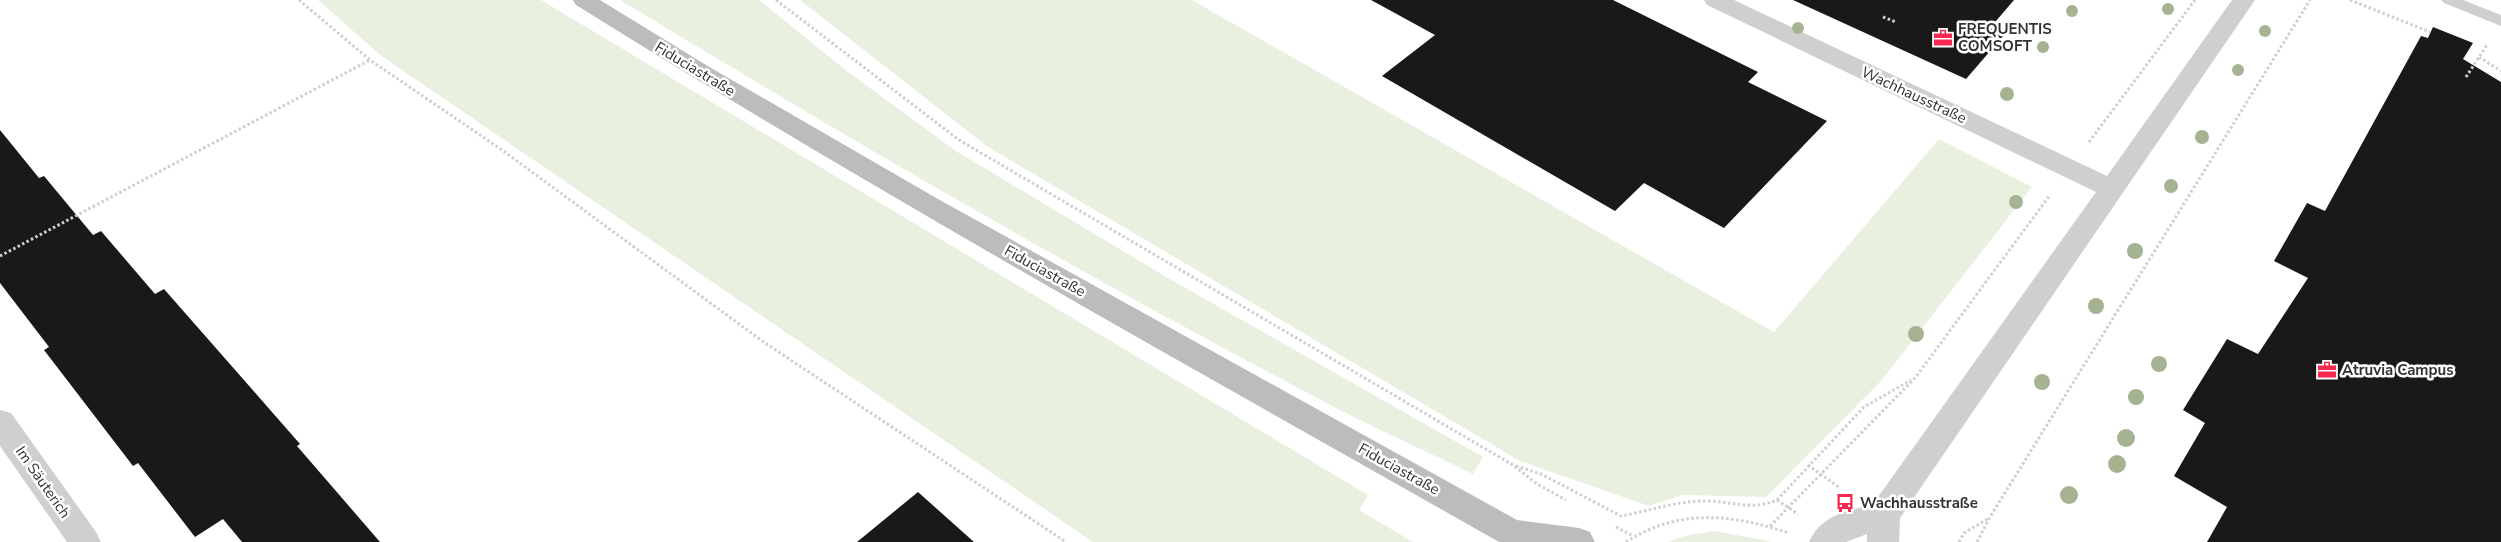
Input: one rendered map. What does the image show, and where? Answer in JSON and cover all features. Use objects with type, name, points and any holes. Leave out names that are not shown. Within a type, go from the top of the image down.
[{"type":"main road","name":"Fiduciastraße","points":[[584,0],[696,70],[888,182],[1516,537],[1579,542]]},
{"type":"street","name":"Wachhausstraße","points":[[1715,0],[2112,189]]},
{"type":"street","points":[[1825,542],[1837,528],[1883,528],[2112,189],[2244,0]]},
{"type":"street","name":"Im Säuterich","points":[[0,422],[85,542]]},
{"type":"lane","points":[[2449,0],[2501,21]]},
{"type":"path","points":[[299,0],[370,60],[502,150],[765,343],[1066,542]]},
{"type":"path","points":[[776,0],[959,140],[1513,465],[1541,474],[1621,516],[1644,512],[1670,504],[1705,501],[1762,506],[1778,500],[1808,465],[1864,407],[1914,378]]},
{"type":"path","points":[[1770,526],[1819,473],[1914,378],[2195,0]]},
{"type":"path","points":[[1977,542],[1990,517],[2310,0]]},
{"type":"path","points":[[2350,0],[2430,32]]},
{"type":"path","points":[[1883,17],[1896,22]]},
{"type":"path","points":[[2466,77],[2488,44]]},
{"type":"path","points":[[2479,57],[2501,71]]},
{"type":"path","points":[[0,256],[370,60]]},
{"type":"path","points":[[1808,465],[1842,490]]},
{"type":"path","points":[[1626,542],[1657,525],[1684,519],[1712,517],[1740,519],[1770,526],[1795,536]]},
{"type":"path","points":[[1959,542],[1964,533],[1990,517]]},
{"type":"green space","points":[[318,0],[541,0],[1368,495],[1359,510],[1413,542],[1093,542],[380,55]]},
{"type":"green space","points":[[620,0],[759,0],[848,72],[956,151],[1168,278],[1483,457],[1473,474],[1376,428],[1230,352],[966,205]]},
{"type":"green space","points":[[800,0],[1192,0],[1774,332],[1939,139],[2032,187],[1881,381],[1766,497],[1683,495],[1649,506],[1520,461],[988,147]]},
{"type":"green space","points":[[1715,531],[1773,542],[1667,542],[1689,535]]},
{"type":"building","points":[[1371,0],[1613,0],[1758,72],[1748,82],[1827,121],[1724,228],[1644,183],[1615,211],[1382,76],[1435,35]]},
{"type":"building","name":"FREQUENTIS COMSOFT","points":[[1793,0],[2014,0],[1990,28],[2004,35],[1966,79]]},
{"type":"building","name":"Atruvia Campus","points":[[2433,27],[2473,43],[2463,59],[2501,82],[2501,542],[2207,542],[2227,507],[2174,476],[2205,423],[2183,410],[2227,339],[2258,354],[2308,278],[2274,261],[2307,203],[2325,211],[2421,36],[2428,38]]},
{"type":"building","points":[[0,130],[39,178],[44,176],[93,235],[101,231],[155,294],[164,289],[300,444],[297,446],[380,542],[242,542],[223,519],[195,537],[138,463],[133,466],[44,350],[49,347],[0,283]]},
{"type":"building","points":[[918,492],[974,542],[857,542]]},
{"type":"place","name":"FREQUENTIS COMSOFT","points":[[1943,38]]},
{"type":"place","name":"Atruvia Campus","points":[[2327,370]]},
{"type":"place","name":"Wachhausstraße","points":[[1845,503]]}]
